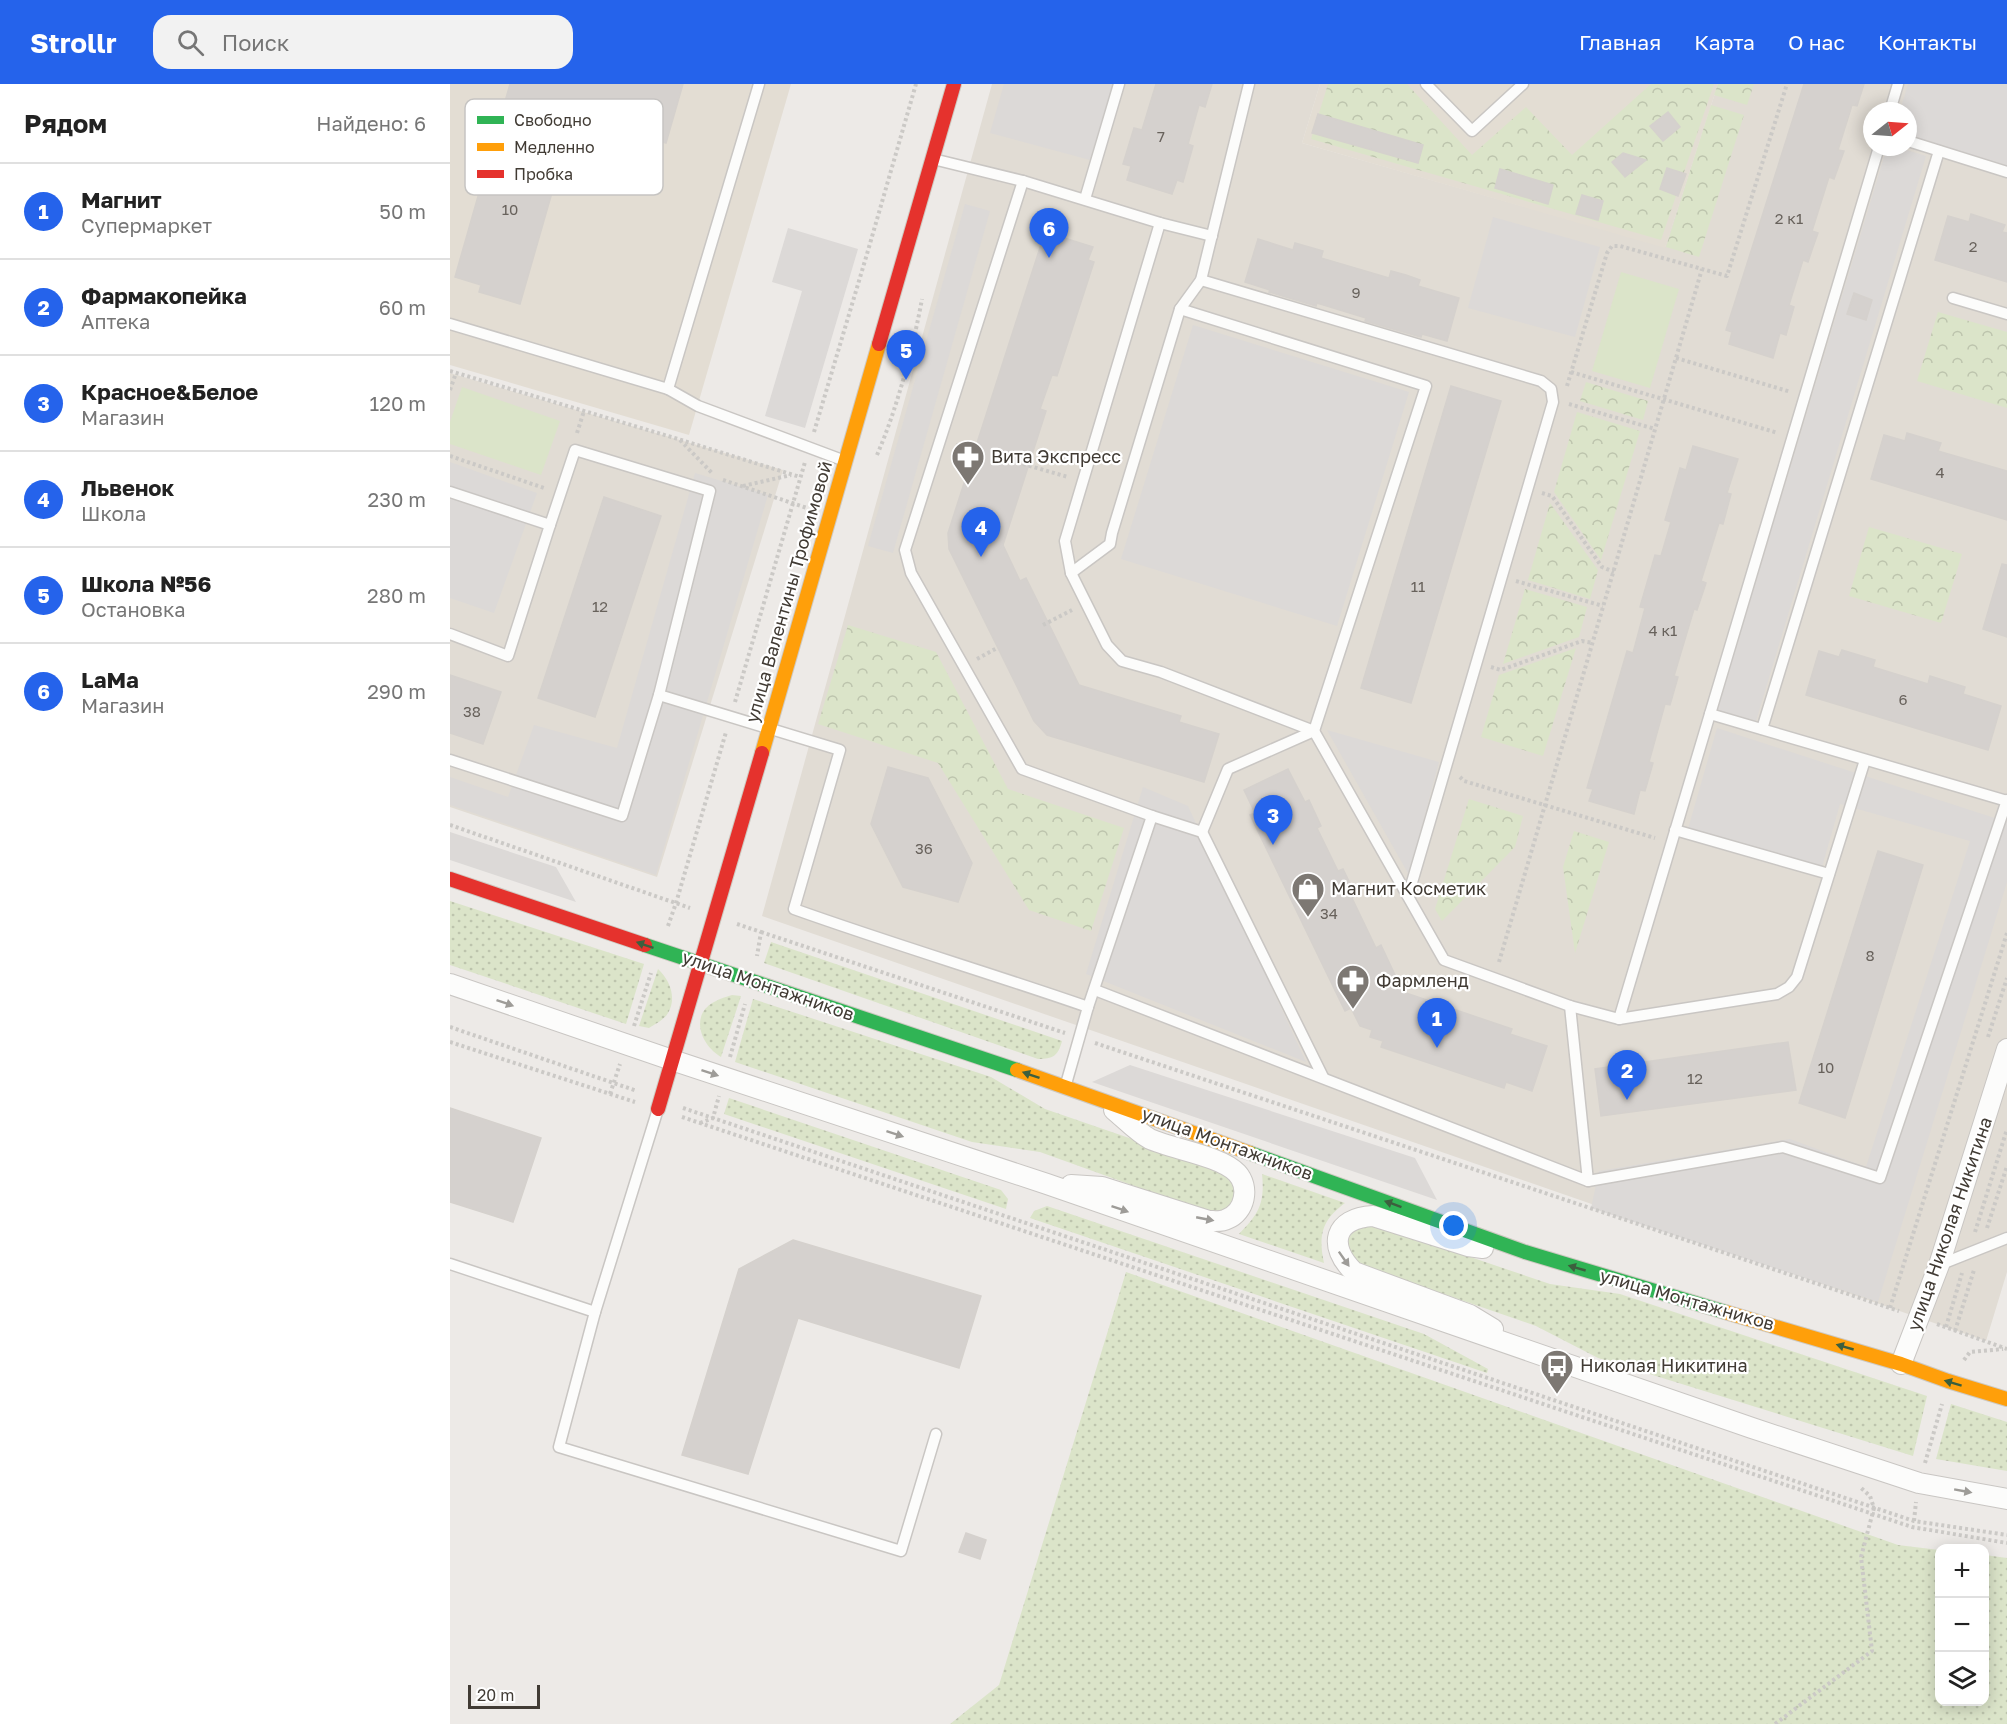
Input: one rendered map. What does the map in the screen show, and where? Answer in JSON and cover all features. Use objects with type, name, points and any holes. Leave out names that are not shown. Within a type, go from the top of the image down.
[{"type":"street","name":"улица Валентины Трофимовой","points":[[659,1104],[770,727],[954,84]]},
{"type":"street","name":"улица Монтажников","points":[[450,879],[1065,1086],[1525,1252],[1901,1364],[1948,1381],[2007,1398]]},
{"type":"street","points":[[450,984],[1047,1184],[1752,1428],[1919,1483],[2007,1499]]},
{"type":"street","name":"улица Николая Никитина","points":[[1901,1364],[1939,1265],[2007,1049]]},
{"type":"street","points":[[1047,1184],[1102,1187],[1209,1221],[1226,1220],[1236,1214],[1242,1206],[1245,1196],[1237,1172],[1222,1163],[1150,1138],[1099,1098]]},
{"type":"street","points":[[1522,1348],[1470,1315],[1354,1272],[1344,1263],[1338,1250],[1338,1239],[1342,1228],[1349,1221],[1360,1216],[1373,1216],[1468,1246],[1525,1252]]},
{"type":"lane","points":[[668,389],[759,84]]},
{"type":"lane","points":[[1085,200],[1119,84]]},
{"type":"lane","points":[[1071,573],[1110,544],[1180,309],[1201,280],[1249,84]]},
{"type":"lane","points":[[1426,84],[1472,131],[1523,84]]},
{"type":"lane","points":[[1893,102],[1898,84]]},
{"type":"lane","points":[[1917,144],[2007,172]]},
{"type":"lane","points":[[1762,729],[1940,151]]},
{"type":"lane","points":[[1619,1019],[1876,156]]},
{"type":"lane","points":[[933,159],[1023,181],[1160,223],[1212,236]]},
{"type":"lane","points":[[1023,181],[905,550],[911,573],[1022,769],[1202,832],[1323,1077]]},
{"type":"lane","points":[[1160,223],[1065,542],[1071,573],[1107,645],[1122,661],[1161,672],[1314,731],[1444,960],[1570,1006],[1619,1019],[1777,994],[1789,987],[1797,977],[1865,760]]},
{"type":"lane","points":[[1201,280],[1541,381],[1551,389],[1553,402],[1408,896]]},
{"type":"lane","points":[[1953,298],[2007,314]]},
{"type":"lane","points":[[1180,309],[1426,386],[1314,731],[1228,769],[1202,832]]},
{"type":"lane","points":[[450,324],[668,389],[698,406],[845,461]]},
{"type":"lane","points":[[450,634],[508,656],[575,450],[710,491],[659,694],[622,816],[450,760]]},
{"type":"lane","points":[[450,492],[550,525]]},
{"type":"lane","points":[[659,694],[840,750],[794,909],[1088,1007]]},
{"type":"lane","points":[[1095,990],[1588,1180],[1783,1147],[1880,1178],[2007,801],[1710,714]]},
{"type":"lane","points":[[1065,1086],[1088,1007],[1152,816]]},
{"type":"lane","points":[[1675,830],[1829,874]]},
{"type":"lane","points":[[1570,1006],[1588,1180]]},
{"type":"lane","points":[[659,1104],[595,1311],[559,1447],[901,1551],[936,1434]]},
{"type":"lane","points":[[1939,1265],[2007,1239]]},
{"type":"lane","points":[[450,1264],[595,1311]]},
{"type":"path","points":[[610,1094],[676,903],[916,84]]},
{"type":"path","points":[[1565,392],[1606,253],[1612,246],[1620,246],[1727,276],[1787,84]]},
{"type":"path","points":[[1494,978],[1702,269]]},
{"type":"path","points":[[1676,358],[1805,396]]},
{"type":"path","points":[[450,371],[678,438],[800,477]]},
{"type":"path","points":[[1571,372],[1792,437]]},
{"type":"path","points":[[450,390],[456,373]]},
{"type":"path","points":[[1563,402],[1655,429]]},
{"type":"path","points":[[576,436],[584,411]]},
{"type":"path","points":[[678,438],[717,478]]},
{"type":"path","points":[[450,456],[547,489]]},
{"type":"path","points":[[1023,464],[1083,481]]},
{"type":"path","points":[[743,486],[792,474]]},
{"type":"path","points":[[1536,491],[1552,496],[1602,567],[1614,572]]},
{"type":"path","points":[[1510,579],[1604,606]]},
{"type":"path","points":[[1042,625],[1086,603]]},
{"type":"path","points":[[1484,665],[1501,670],[1582,641],[1593,643]]},
{"type":"path","points":[[1456,774],[1464,781],[1671,843]]},
{"type":"path","points":[[450,825],[676,903]]},
{"type":"path","points":[[761,932],[2007,1349]]},
{"type":"path","points":[[1890,1308],[2007,933]]},
{"type":"path","points":[[450,1027],[613,1082],[659,1104],[1912,1527],[2007,1543]]},
{"type":"path","points":[[450,1042],[610,1094],[659,1104],[1914,1521],[2007,1535]]},
{"type":"path","points":[[1946,1327],[2007,1130]]},
{"type":"path","points":[[1914,1521],[1919,1483],[1948,1381],[1970,1352],[2007,1349]]},
{"type":"path","points":[[1775,1724],[1872,1651],[1861,1557],[1874,1508],[1870,1496],[1856,1484]]},
{"type":"shaded area","points":[[450,84],[791,84],[689,435],[450,365]]},
{"type":"shaded area","points":[[992,84],[1320,84],[1302,143],[1665,247],[1718,84],[2007,84],[2007,1272],[1986,1341],[762,916]]},
{"type":"shaded area","points":[[1004,84],[1125,84],[1101,163],[990,133]]},
{"type":"shaded area","points":[[1320,84],[1718,84],[1665,248],[1302,143]]},
{"type":"shaded area","points":[[1908,84],[2007,84],[2007,167],[1917,140],[1917,102],[1903,102]]},
{"type":"shaded area","points":[[1917,153],[1926,156],[1756,721],[1717,710],[1884,156],[1917,156]]},
{"type":"shaded area","points":[[965,204],[990,211],[893,553],[868,546]]},
{"type":"shaded area","points":[[1493,217],[1600,247],[1575,337],[1468,308]]},
{"type":"shaded area","points":[[788,228],[858,249],[805,428],[765,416],[802,291],[772,282]]},
{"type":"shaded area","points":[[1193,325],[1409,392],[1337,626],[1121,559]]},
{"type":"shaded area","points":[[450,373],[783,470],[657,877],[450,807]]},
{"type":"shaded area","points":[[450,462],[537,493],[494,613],[450,598]]},
{"type":"shaded area","points":[[695,473],[768,495],[656,875],[450,805],[450,777],[508,797],[534,725],[617,748]]},
{"type":"shaded area","points":[[1717,728],[2007,822],[2007,882],[1878,1302],[1591,1208],[1599,1171],[1790,1139],[1866,1167],[1970,841],[1840,804],[1822,867],[1688,829]]},
{"type":"shaded area","points":[[1327,730],[1439,762],[1409,875]]},
{"type":"shaded area","points":[[1143,787],[1188,806],[1306,1062],[1086,974]]},
{"type":"shaded area","points":[[450,832],[556,867],[576,902],[450,860]]},
{"type":"shaded area","points":[[1130,1065],[1415,1158],[1437,1200],[1092,1082]]},
{"type":"green space","points":[[1328,84],[1407,84],[1472,155],[1526,107],[1572,155],[1651,84],[1714,84],[1661,240],[1311,139]]},
{"type":"green space","points":[[1718,84],[1754,84],[1747,105],[1714,95]]},
{"type":"green space","points":[[1711,105],[1744,115],[1699,257],[1666,247]]},
{"type":"green space","points":[[1621,272],[1679,289],[1650,388],[1592,371]]},
{"type":"green space","points":[[1938,312],[2007,332],[2007,408],[1917,381]]},
{"type":"green space","points":[[1586,382],[1648,401],[1643,420],[1580,401]]},
{"type":"green space","points":[[462,387],[560,421],[541,475],[450,444],[450,422]]},
{"type":"green space","points":[[1577,412],[1640,431],[1601,560],[1554,492]]},
{"type":"green space","points":[[1550,503],[1598,570],[1590,599],[1528,580]]},
{"type":"green space","points":[[1869,527],[1962,554],[1941,623],[1849,596]]},
{"type":"green space","points":[[1525,589],[1587,607],[1579,637],[1503,664]]},
{"type":"green space","points":[[848,625],[936,652],[1008,789],[1124,828],[1091,931],[1029,910],[938,763],[818,724]]},
{"type":"green space","points":[[1576,648],[1543,756],[1481,737],[1499,675]]},
{"type":"green space","points":[[1469,799],[1523,816],[1515,847],[1442,921],[1435,909]]},
{"type":"green space","points":[[1574,831],[1609,842],[1575,953],[1563,867]]},
{"type":"green space","points":[[450,901],[644,964],[626,1024],[450,965]]},
{"type":"green space","points":[[771,942],[1062,1041],[1054,1056],[1038,1059],[764,963]]},
{"type":"green space","points":[[658,969],[669,984],[672,995],[671,1007],[664,1018],[649,1028],[639,1026]]},
{"type":"green space","points":[[732,995],[741,996],[721,1057],[703,1038],[701,1018],[703,1012],[712,1003]]},
{"type":"green space","points":[[753,999],[991,1077],[1045,1109],[1225,1171],[1233,1186],[1234,1202],[1226,1211],[1212,1214],[1040,1152],[972,1142],[735,1062]]},
{"type":"green space","points":[[729,1098],[1001,1190],[1008,1199],[1006,1209],[724,1114]]},
{"type":"green space","points":[[1262,1174],[1345,1203],[1331,1216],[1324,1229],[1322,1244],[1324,1263],[1239,1234],[1259,1207]]},
{"type":"green space","points":[[1047,1206],[1424,1334],[1488,1369],[1487,1373],[1030,1218],[1034,1211]]},
{"type":"green space","points":[[1365,1224],[1379,1226],[1550,1284],[1620,1294],[1927,1396],[1913,1456],[1598,1358],[1536,1326],[1363,1266],[1351,1260],[1348,1242],[1351,1234]]},
{"type":"green space","points":[[1126,1272],[1898,1545],[1935,1550],[1935,1706],[1989,1706],[1989,1556],[2007,1558],[2007,1724],[950,1724],[999,1685]]},
{"type":"green space","points":[[1951,1404],[2007,1422],[2007,1471],[1936,1459]]},
{"type":"building","points":[[510,84],[683,84],[666,143],[663,142],[663,99],[506,99]]},
{"type":"building","points":[[1156,84],[1212,84],[1205,107],[1199,105],[1188,144],[1193,146],[1183,182],[1177,180],[1172,194],[1127,180],[1131,166],[1123,164],[1134,128],[1142,130]]},
{"type":"building","points":[[1804,84],[1864,84],[1857,106],[1852,105],[1838,150],[1844,151],[1834,179],[1829,177],[1812,231],[1818,233],[1808,262],[1803,260],[1789,305],[1794,307],[1786,335],[1780,333],[1773,358],[1729,344],[1732,332],[1726,330]]},
{"type":"building","points":[[1668,112],[1680,127],[1663,141],[1650,126]]},
{"type":"building","points":[[1318,114],[1423,145],[1418,163],[1312,133]]},
{"type":"building","points":[[1623,153],[1646,160],[1625,177],[1612,162]]},
{"type":"building","points":[[1667,168],[1686,174],[1678,196],[1660,189]]},
{"type":"building","points":[[1500,169],[1553,185],[1548,204],[1495,188]]},
{"type":"building","points":[[478,195],[551,195],[520,304],[479,292],[481,285],[455,277]]},
{"type":"building","points":[[1582,195],[1603,201],[1598,220],[1576,214]]},
{"type":"building","points":[[1971,214],[2005,225],[2002,232],[2007,233],[2007,282],[1935,260],[1948,216],[1969,222]]},
{"type":"building","points":[[1045,232],[1093,247],[1088,260],[1094,262],[1057,376],[1052,375],[1040,409],[1046,411],[1003,545],[1020,581],[1026,578],[1079,685],[1181,716],[1179,722],[1219,734],[1204,782],[1047,735],[1034,721],[949,549],[948,533]]},
{"type":"building","points":[[1258,239],[1293,250],[1295,243],[1323,251],[1321,258],[1389,278],[1391,271],[1406,275],[1420,280],[1418,286],[1459,298],[1447,341],[1422,334],[1421,337],[1365,321],[1366,318],[1317,303],[1316,306],[1245,282]]},
{"type":"building","points":[[1854,293],[1872,300],[1866,320],[1847,314]]},
{"type":"building","points":[[1451,386],[1501,401],[1411,703],[1361,688]]},
{"type":"building","points":[[1907,433],[1941,443],[1938,451],[2007,471],[2007,520],[1871,479],[1884,435],[1905,441]]},
{"type":"building","points":[[1693,446],[1738,459],[1727,493],[1731,494],[1723,524],[1719,523],[1701,581],[1706,583],[1697,610],[1694,609],[1674,676],[1678,677],[1670,705],[1665,704],[1649,762],[1653,763],[1645,791],[1640,790],[1634,814],[1589,801],[1593,789],[1587,788],[1627,651],[1633,653],[1645,608],[1640,607],[1655,555],[1661,556],[1671,522],[1665,520],[1680,468],[1686,470]]},
{"type":"building","points":[[604,497],[661,516],[595,717],[538,698]]},
{"type":"building","points":[[2002,564],[2007,565],[2007,637],[1983,629]]},
{"type":"building","points":[[1842,650],[1875,660],[1873,667],[1928,684],[1930,676],[1965,687],[1963,694],[2001,706],[1988,750],[1806,695],[1819,651],[1839,657]]},
{"type":"building","points":[[450,675],[501,692],[483,744],[450,733]]},
{"type":"building","points":[[888,767],[928,778],[972,863],[958,902],[903,887],[871,824]]},
{"type":"building","points":[[1288,769],[1305,802],[1309,800],[1321,826],[1317,828],[1338,871],[1343,869],[1356,896],[1352,898],[1376,948],[1381,945],[1403,992],[1512,1029],[1510,1034],[1547,1046],[1532,1091],[1506,1082],[1504,1088],[1381,1047],[1383,1041],[1370,1037],[1372,1030],[1360,1026],[1351,1008],[1345,1011],[1250,815],[1255,813],[1244,790]]},
{"type":"building","points":[[1878,851],[1923,865],[1845,1118],[1799,1103]]},
{"type":"building","points":[[1788,1042],[1796,1090],[1601,1116],[1595,1069]]},
{"type":"building","points":[[450,1108],[541,1138],[513,1222],[450,1202]]},
{"type":"building","points":[[793,1240],[981,1296],[959,1368],[798,1318],[748,1474],[682,1455],[739,1269]]},
{"type":"building","points":[[966,1533],[986,1540],[980,1559],[959,1552]]},
{"type":"traffic: fast","points":[[645,945],[1017,1070]]},
{"type":"traffic: fast","points":[[1250,1153],[1525,1252],[1725,1312]]},
{"type":"traffic: slow","points":[[762,753],[879,344]]},
{"type":"traffic: slow","points":[[1017,1070],[1250,1153]]},
{"type":"traffic: slow","points":[[1725,1312],[1901,1364],[2007,1399]]},
{"type":"traffic: jam","points":[[879,344],[954,84]]},
{"type":"traffic: jam","points":[[658,1109],[762,753]]},
{"type":"traffic: jam","points":[[450,879],[645,945]]},
{"type":"place","name":"LaMa","points":[[1049,258]]},
{"type":"place","name":"Школа №56","points":[[906,380]]},
{"type":"place","name":"Вита Экспресс","points":[[968,486]]},
{"type":"place","name":"Львенок","points":[[981,557]]},
{"type":"place","name":"Красное&Белое","points":[[1273,845]]},
{"type":"place","name":"Магнит Косметик","points":[[1308,918]]},
{"type":"place","name":"Фармленд","points":[[1353,1010]]},
{"type":"place","name":"Магнит","points":[[1437,1048]]},
{"type":"place","name":"Фармакопейка","points":[[1627,1100]]},
{"type":"place","name":"Николая Никитина","points":[[1557,1395]]}]
